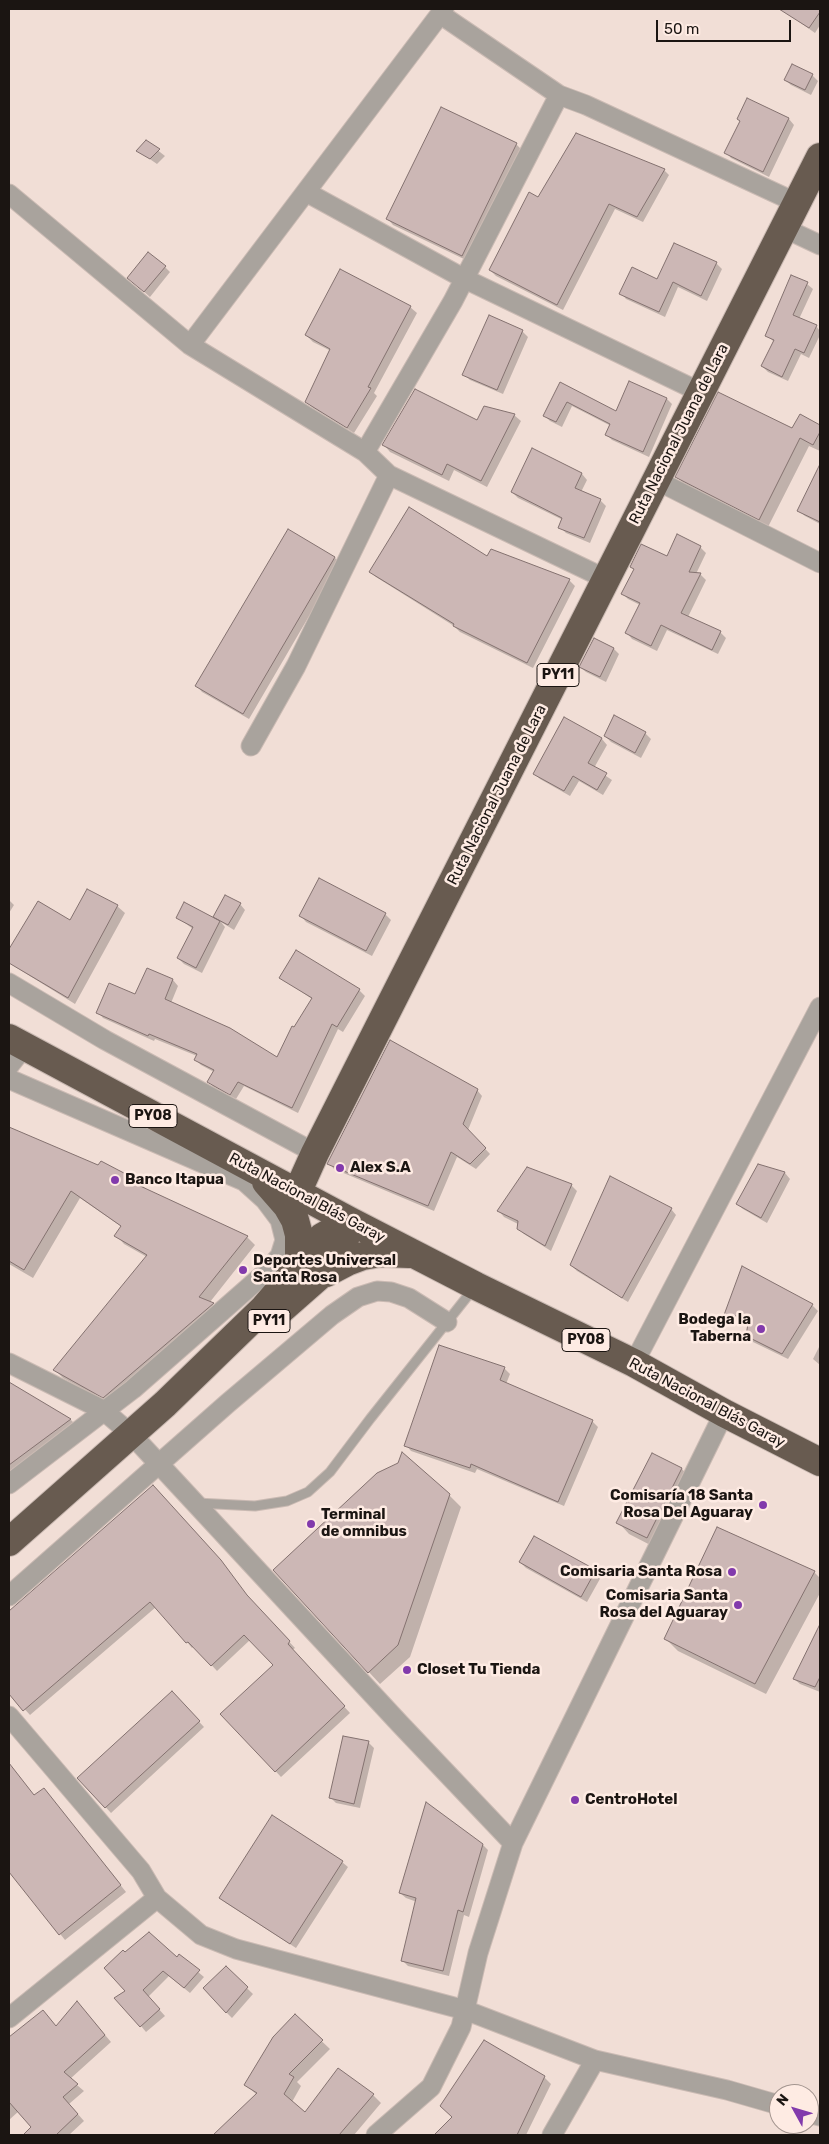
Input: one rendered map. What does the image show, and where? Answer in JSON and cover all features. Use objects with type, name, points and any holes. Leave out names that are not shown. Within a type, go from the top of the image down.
[{"type":"highway","name":"Ruta Nacional Juana de Lara","points":[[297,1193],[315,1153],[820,157]]},
{"type":"highway","name":"Ruta Nacional Blás Garay","points":[[14,1050],[476,1286],[634,1363],[724,1413],[820,1462]]},
{"type":"highway","points":[[254,1171],[287,1206],[295,1220],[308,1272],[331,1270],[364,1256],[390,1253],[416,1255]]},
{"type":"highway","name":"PY11","points":[[9,1542],[166,1404],[308,1272],[333,1264],[342,1250],[350,1221]]},
{"type":"street","points":[[190,345],[442,12],[559,95],[586,104],[797,203]]},
{"type":"street","points":[[365,452],[453,301],[559,95]]},
{"type":"street","points":[[306,192],[464,278],[700,392]]},
{"type":"street","points":[[9,194],[190,345],[365,452],[389,475],[606,579]]},
{"type":"street","points":[[784,228],[820,245]]},
{"type":"street","points":[[250,746],[296,666],[389,475]]},
{"type":"street","points":[[656,480],[820,563]]},
{"type":"street","points":[[9,983],[105,1040],[315,1153]]},
{"type":"street","points":[[634,1363],[820,1007]]},
{"type":"street","points":[[9,1079],[244,1182],[265,1200],[280,1220],[285,1240],[280,1256],[263,1275],[133,1389],[103,1410],[9,1484]]},
{"type":"street","points":[[9,1596],[332,1315],[358,1297],[377,1291],[391,1292],[409,1298],[447,1322]]},
{"type":"street","points":[[9,1363],[103,1410],[132,1434],[400,1724],[513,1843]]},
{"type":"street","points":[[376,2135],[431,2087],[461,2026],[478,1953],[513,1843],[724,1413]]},
{"type":"street","points":[[9,1716],[141,1871],[158,1898],[200,1935],[236,1949],[465,2010],[595,2060],[727,2090],[769,2102]]},
{"type":"street","points":[[9,2018],[158,1898]]},
{"type":"street","points":[[552,2135],[595,2060]]},
{"type":"lane","points":[[195,1503],[263,1505],[287,1501],[308,1492],[330,1472],[476,1286]]},
{"type":"building","points":[[779,9],[820,9],[820,12],[809,28]]},
{"type":"building","points":[[792,64],[813,74],[805,90],[784,80]]},
{"type":"building","points":[[747,98],[789,118],[763,172],[724,153],[740,121],[737,119]]},
{"type":"building","points":[[441,107],[517,143],[462,256],[386,219]]},
{"type":"building","points":[[576,133],[665,169],[637,217],[609,204],[557,305],[489,270],[529,192],[538,197]]},
{"type":"building","points":[[146,140],[160,149],[150,159],[136,151]]},
{"type":"building","points":[[674,243],[717,262],[701,296],[673,282],[659,312],[619,294],[632,267],[657,279]]},
{"type":"building","points":[[148,252],[166,266],[144,292],[127,278]]},
{"type":"building","points":[[340,269],[411,306],[368,387],[371,388],[347,428],[305,402],[330,349],[305,335]]},
{"type":"building","points":[[791,275],[808,282],[793,315],[817,325],[804,353],[795,349],[782,377],[761,366],[774,340],[765,336]]},
{"type":"building","points":[[489,315],[523,330],[497,390],[462,375]]},
{"type":"building","points":[[629,381],[667,398],[643,452],[605,435],[610,424],[567,402],[556,422],[543,416],[560,382],[616,411]]},
{"type":"building","points":[[415,389],[477,420],[484,406],[515,414],[481,481],[447,464],[442,475],[382,445]]},
{"type":"building","points":[[718,392],[792,428],[800,414],[820,425],[820,432],[813,445],[800,438],[759,520],[675,477]]},
{"type":"building","points":[[532,448],[582,473],[575,488],[601,499],[584,538],[558,528],[562,518],[511,492]]},
{"type":"building","points":[[820,464],[820,522],[797,511]]},
{"type":"building","points":[[409,507],[487,556],[491,549],[570,579],[527,663],[453,626],[454,624],[369,572]]},
{"type":"building","points":[[288,529],[335,557],[243,714],[195,686]]},
{"type":"building","points":[[677,534],[701,546],[689,572],[701,573],[681,613],[721,631],[712,650],[661,625],[651,646],[625,633],[640,603],[621,594],[634,569],[630,567],[641,544],[667,556]]},
{"type":"building","points":[[594,638],[614,648],[600,677],[579,667]]},
{"type":"building","points":[[614,715],[646,732],[635,753],[604,736]]},
{"type":"building","points":[[564,717],[602,738],[588,763],[607,773],[597,790],[573,776],[564,791],[533,774]]},
{"type":"building","points":[[319,878],[386,913],[366,951],[299,916]]},
{"type":"building","points":[[87,889],[118,905],[68,998],[9,963],[9,949],[38,901],[70,920]]},
{"type":"building","points":[[225,895],[241,903],[228,925],[213,917]]},
{"type":"building","points":[[184,902],[220,921],[196,968],[177,958],[193,927],[176,918]]},
{"type":"building","points":[[296,950],[360,989],[337,1027],[332,1024],[292,1108],[238,1082],[230,1095],[207,1082],[214,1070],[194,1060],[197,1054],[149,1034],[148,1036],[96,1013],[109,983],[135,994],[147,968],[173,979],[165,999],[230,1028],[277,1057],[292,1026],[294,1027],[312,998],[279,978]]},
{"type":"building","points":[[390,1040],[478,1089],[463,1124],[486,1148],[470,1164],[451,1152],[428,1206],[327,1164]]},
{"type":"building","points":[[9,1127],[98,1165],[101,1161],[141,1182],[138,1185],[248,1236],[199,1297],[214,1303],[103,1398],[53,1370],[147,1255],[114,1236],[121,1226],[71,1191],[24,1270],[9,1261]]},
{"type":"building","points":[[758,1164],[785,1172],[761,1218],[736,1204]]},
{"type":"building","points":[[527,1167],[572,1184],[545,1246],[517,1229],[518,1221],[497,1211]]},
{"type":"building","points":[[610,1176],[672,1208],[622,1298],[570,1265]]},
{"type":"building","points":[[742,1266],[813,1304],[782,1354],[746,1336],[749,1317],[724,1315]]},
{"type":"building","points":[[439,1345],[505,1367],[500,1380],[593,1420],[558,1502],[471,1464],[470,1468],[404,1446]]},
{"type":"building","points":[[9,1382],[71,1419],[9,1465]]},
{"type":"building","points":[[402,1452],[450,1494],[398,1645],[368,1673],[273,1570],[377,1473],[398,1463]]},
{"type":"building","points":[[652,1453],[682,1468],[647,1538],[616,1523]]},
{"type":"building","points":[[153,1485],[221,1560],[247,1595],[290,1641],[288,1644],[345,1706],[275,1772],[220,1714],[273,1665],[244,1635],[211,1666],[188,1642],[186,1643],[150,1602],[23,1711],[9,1694],[9,1611]]},
{"type":"building","name":"Comisaria Santa Rosa del Aguaray","points":[[717,1527],[815,1571],[755,1684],[664,1639]]},
{"type":"building","points":[[534,1536],[596,1570],[581,1597],[519,1562]]},
{"type":"building","points":[[820,1624],[820,1677],[815,1687],[793,1679]]},
{"type":"building","points":[[172,1691],[200,1721],[105,1808],[77,1778]]},
{"type":"building","points":[[343,1736],[369,1741],[354,1804],[329,1798]]},
{"type":"building","points":[[9,1763],[34,1795],[44,1788],[121,1885],[59,1935],[9,1872]]},
{"type":"building","points":[[426,1802],[483,1844],[463,1912],[458,1910],[443,1971],[401,1961],[416,1898],[399,1893]]},
{"type":"building","points":[[272,1815],[343,1861],[290,1944],[219,1898]]},
{"type":"building","points":[[149,1932],[177,1957],[179,1954],[200,1970],[184,1988],[163,1971],[143,1990],[160,2009],[140,2027],[114,1998],[125,1991],[104,1968],[123,1950],[125,1952]]},
{"type":"building","points":[[226,1966],[248,1987],[226,2013],[203,1988]]},
{"type":"building","points":[[77,2001],[105,2035],[64,2072],[78,2084],[63,2097],[78,2114],[56,2135],[23,2135],[31,2127],[9,2102],[9,2037],[43,2010],[56,2026]]},
{"type":"building","points":[[295,2014],[323,2040],[289,2074],[294,2077],[284,2094],[305,2112],[338,2068],[374,2094],[339,2135],[213,2135],[257,2093],[244,2085],[273,2037]]},
{"type":"building","points":[[484,2040],[545,2076],[517,2135],[434,2135],[452,2117],[440,2106]]},
{"type":"place","name":"Alex S.A","points":[[340,1168]]},
{"type":"place","name":"Banco Itapua","points":[[115,1180]]},
{"type":"place","name":"Deportes Universal Santa Rosa","points":[[243,1270]]},
{"type":"place","name":"Bodega la Taberna","points":[[761,1329]]},
{"type":"place","name":"Comisaría 18 Santa Rosa Del Aguaray","points":[[763,1505]]},
{"type":"place","name":"Terminal de omnibus","points":[[311,1524]]},
{"type":"place","name":"Comisaria Santa Rosa","points":[[732,1572]]},
{"type":"place","name":"Comisaria Santa Rosa del Aguaray","points":[[738,1605]]},
{"type":"place","name":"Closet Tu Tienda","points":[[407,1670]]},
{"type":"place","name":"CentroHotel","points":[[575,1800]]}]
